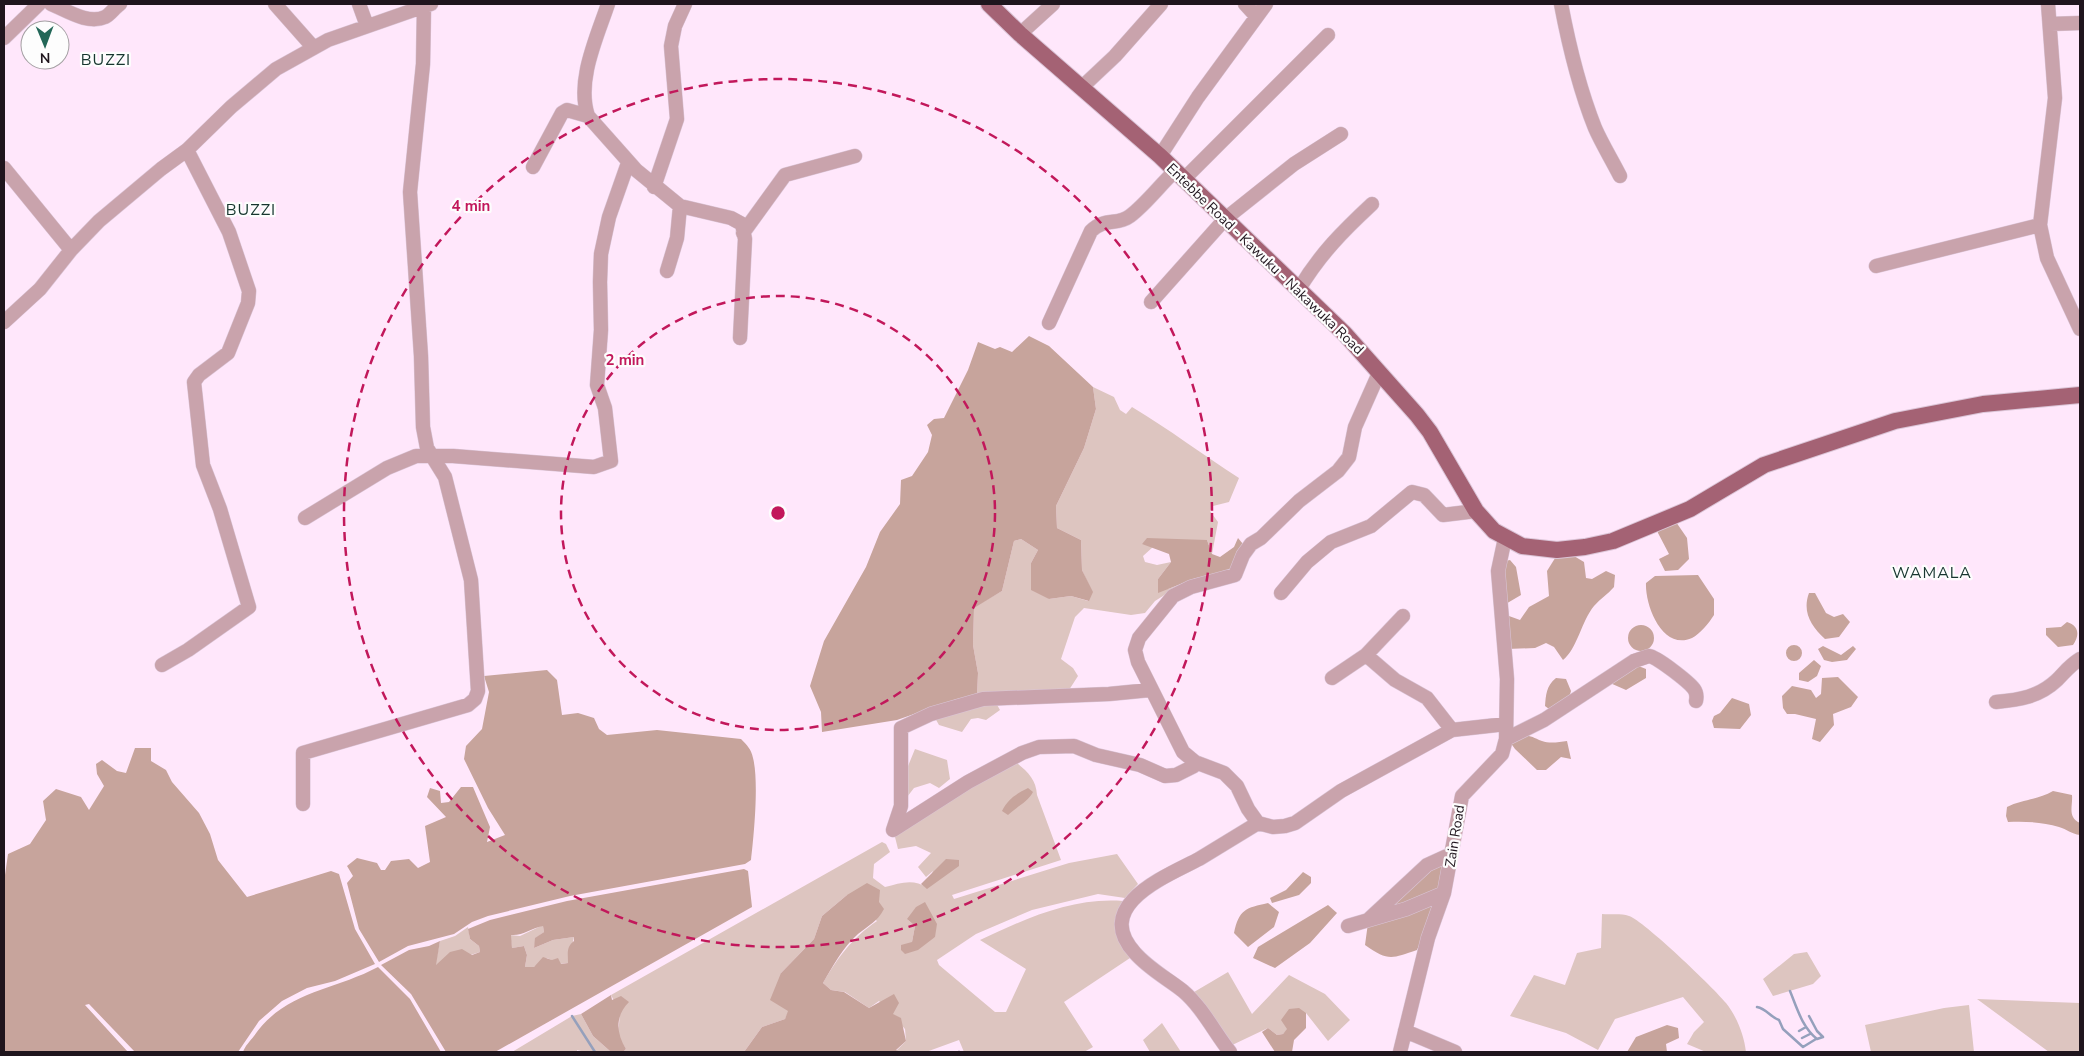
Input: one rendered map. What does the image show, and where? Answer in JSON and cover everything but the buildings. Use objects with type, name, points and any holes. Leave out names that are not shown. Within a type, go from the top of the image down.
[{"type":"main road","name":"Entebbe Road - Kawuku - Nakawuka Road","points":[[989,4],[1020,34],[1160,156],[1299,289],[1379,373],[1430,432],[1476,510],[1494,531],[1522,546],[1557,550],[1613,541],[1690,510],[1764,465],[1895,421],[1983,404],[2080,395]]},
{"type":"street","points":[[4,38],[39,4]]},
{"type":"street","points":[[51,4],[86,18],[97,19],[107,17],[120,4]]},
{"type":"street","points":[[275,4],[312,47]]},
{"type":"street","points":[[359,4],[367,26]]},
{"type":"street","points":[[588,116],[585,94],[588,69],[608,4]]},
{"type":"street","points":[[654,187],[677,120],[671,46],[675,26],[685,4]]},
{"type":"street","points":[[1020,34],[1053,4]]},
{"type":"street","points":[[1081,88],[1115,56],[1161,4]]},
{"type":"street","points":[[1245,4],[1256,16]]},
{"type":"street","points":[[1160,156],[1198,97],[1266,4]]},
{"type":"street","points":[[1561,4],[1568,41],[1589,112],[1596,130],[1620,176]]},
{"type":"street","points":[[2048,4],[2055,98],[2040,225],[2047,258],[2080,329]]},
{"type":"street","points":[[4,322],[40,289],[71,250],[98,222],[161,169],[187,150],[258,84],[312,47],[428,5],[410,192],[419,324],[423,427],[427,448],[445,477],[471,580],[478,662],[478,691],[475,699],[468,705],[303,753],[303,804]]},
{"type":"street","points":[[2050,24],[2080,23]]},
{"type":"street","points":[[1048,323],[1091,231],[1099,223],[1118,221],[1129,216],[1179,175],[1328,35]]},
{"type":"street","points":[[533,167],[562,113],[567,110],[588,116],[628,162],[654,187],[680,206],[731,218],[742,224],[740,338]]},
{"type":"street","points":[[1151,302],[1225,219],[1287,169],[1341,134]]},
{"type":"street","points":[[162,665],[188,650],[249,608],[220,509],[203,465],[194,382],[199,375],[228,354],[248,303],[249,291],[229,232],[187,150]]},
{"type":"street","points":[[743,233],[785,175],[855,156]]},
{"type":"street","points":[[305,518],[401,460],[416,456],[594,467],[611,461],[605,408],[597,385],[601,330],[601,254],[609,217],[628,162]]},
{"type":"street","points":[[4,168],[71,250]]},
{"type":"street","points":[[1299,289],[1321,255],[1372,204]]},
{"type":"street","points":[[667,271],[678,238],[680,206]]},
{"type":"street","points":[[1876,266],[2040,225]]},
{"type":"street","points":[[1258,824],[1237,786],[1218,770],[1195,762],[1183,752],[1150,690],[1135,650],[1139,638],[1173,596],[1191,586],[1235,575],[1243,554],[1251,544],[1262,538],[1299,502],[1338,471],[1348,457],[1353,444],[1355,427],[1379,373]]},
{"type":"street","points":[[1281,593],[1307,562],[1331,542],[1371,526],[1412,492],[1424,495],[1443,515],[1476,510]]},
{"type":"street","name":"Zain Road","points":[[1400,1052],[1428,938],[1444,893],[1462,796],[1502,754],[1506,739],[1507,679],[1498,571],[1505,538]]},
{"type":"street","points":[[1332,678],[1366,655],[1403,616]]},
{"type":"street","points":[[1366,655],[1395,680],[1427,698],[1452,730]]},
{"type":"street","points":[[1506,739],[1544,720],[1634,661],[1649,656],[1661,661],[1691,686],[1697,695],[1696,701]]},
{"type":"street","points":[[1996,702],[2032,696],[2047,688],[2070,665],[2080,659]]},
{"type":"street","points":[[1150,690],[1109,694],[983,700],[931,714],[901,728],[901,806],[893,830],[976,778],[1022,752],[1039,747],[1074,746],[1096,755],[1140,766],[1165,776],[1176,775],[1194,766],[1195,762]]},
{"type":"street","points":[[1230,1052],[1184,992],[1135,953],[1123,928],[1124,914],[1132,901],[1151,883],[1258,824],[1273,827],[1296,823],[1341,791],[1452,730],[1506,724]]},
{"type":"street","points":[[1369,919],[1426,865],[1452,854]]},
{"type":"street","points":[[1348,926],[1406,910],[1444,893]]},
{"type":"street","points":[[1405,1031],[1455,1052]]},
{"type":"shaded area","points":[[1029,336],[1049,346],[1093,387],[1096,409],[1084,448],[1056,506],[1057,528],[1081,540],[1082,570],[1093,592],[1089,601],[1071,596],[1049,599],[1031,590],[1031,563],[1038,550],[1021,539],[1014,541],[1002,591],[974,608],[973,645],[978,673],[977,696],[957,699],[897,720],[822,732],[821,712],[810,686],[824,641],[866,567],[880,532],[900,504],[901,480],[912,476],[928,452],[932,435],[927,425],[934,419],[944,418],[968,370],[978,342],[995,349],[1000,347],[1012,352]]},
{"type":"shaded area","points":[[1093,387],[1114,397],[1120,410],[1126,414],[1132,407],[1239,478],[1229,502],[1213,506],[1210,511],[1218,522],[1212,554],[1207,540],[1142,543],[1153,547],[1143,556],[1145,562],[1157,565],[1171,562],[1158,579],[1168,589],[1182,584],[1155,601],[1145,613],[1131,615],[1084,608],[1075,617],[1061,659],[1073,668],[1078,676],[1069,690],[977,696],[978,673],[973,645],[974,607],[1002,591],[1014,541],[1021,539],[1038,550],[1031,563],[1049,599],[1071,596],[1088,601],[1092,592],[1082,570],[1081,540],[1057,528],[1056,506],[1084,448],[1096,409]]},
{"type":"shaded area","points":[[1676,522],[1687,538],[1689,559],[1678,570],[1665,571],[1659,559],[1669,554],[1657,528]]},
{"type":"shaded area","points":[[1147,538],[1207,540],[1212,554],[1220,557],[1234,547],[1238,538],[1243,544],[1233,570],[1220,576],[1196,578],[1158,593],[1158,579],[1171,562],[1169,554],[1142,544]]},
{"type":"shaded area","points":[[1569,553],[1584,562],[1586,578],[1592,579],[1606,571],[1615,575],[1614,587],[1596,603],[1572,649],[1563,660],[1554,647],[1546,643],[1535,648],[1507,649],[1509,616],[1520,620],[1529,607],[1549,596],[1547,571],[1557,555]]},
{"type":"shaded area","points":[[1510,560],[1516,567],[1521,595],[1504,605],[1501,562]]},
{"type":"shaded area","points":[[1698,575],[1714,599],[1714,615],[1704,628],[1692,638],[1681,640],[1672,638],[1657,624],[1646,592],[1646,583],[1655,576]]},
{"type":"shaded area","points":[[1809,593],[1815,593],[1826,613],[1834,617],[1843,614],[1850,622],[1839,637],[1825,639],[1812,624],[1807,612]]},
{"type":"shaded area","points":[[2067,622],[2076,628],[2077,638],[2073,645],[2058,647],[2046,635],[2046,628],[2061,627]]},
{"type":"shaded area","points":[[1641,625],[1650,629],[1654,638],[1650,647],[1641,651],[1632,647],[1628,638],[1632,629]]},
{"type":"shaded area","points":[[1794,645],[1800,647],[1802,653],[1800,659],[1794,661],[1788,659],[1786,653],[1788,647]]},
{"type":"shaded area","points":[[1823,646],[1841,655],[1853,646],[1856,649],[1847,660],[1832,662],[1824,660],[1818,649]]},
{"type":"shaded area","points":[[1814,660],[1821,666],[1817,676],[1808,682],[1799,680],[1799,673]]},
{"type":"shaded area","points":[[1636,665],[1646,669],[1646,678],[1626,690],[1610,683]]},
{"type":"shaded area","points":[[547,670],[557,680],[562,715],[578,713],[594,718],[599,729],[607,735],[657,730],[741,739],[751,752],[756,780],[751,860],[745,864],[570,896],[488,916],[472,922],[454,934],[408,946],[379,962],[359,929],[347,883],[353,876],[347,866],[357,858],[377,863],[381,870],[385,870],[391,861],[409,859],[418,868],[430,862],[425,826],[446,817],[427,797],[430,788],[440,791],[441,803],[449,802],[461,787],[473,787],[490,827],[487,842],[505,835],[488,808],[464,759],[466,746],[482,729],[489,692],[484,676]]},
{"type":"shaded area","points":[[1838,677],[1858,697],[1851,707],[1833,714],[1834,725],[1820,742],[1812,739],[1816,719],[1787,714],[1783,708],[1782,696],[1792,686],[1811,690],[1816,698],[1821,694],[1822,678]]},
{"type":"shaded area","points":[[1556,678],[1566,679],[1571,691],[1568,701],[1549,709],[1545,706],[1546,694],[1548,687]]},
{"type":"shaded area","points":[[1732,698],[1749,704],[1751,715],[1740,729],[1714,728],[1712,721],[1714,716],[1720,713]]},
{"type":"shaded area","points":[[996,703],[1000,710],[986,720],[971,719],[962,732],[939,725],[935,718],[973,706]]},
{"type":"shaded area","points":[[1519,735],[1555,743],[1567,741],[1571,759],[1561,757],[1546,770],[1537,770],[1510,742]]},
{"type":"shaded area","points":[[135,748],[151,748],[151,761],[166,770],[172,782],[199,813],[210,834],[218,860],[247,897],[331,871],[339,874],[355,929],[375,964],[335,981],[307,988],[282,1001],[259,1021],[238,1052],[135,1052],[89,1004],[85,1005],[128,1052],[4,1052],[4,882],[8,854],[30,844],[46,820],[43,801],[56,789],[81,797],[89,810],[104,786],[97,774],[96,764],[102,760],[117,771],[126,773]]},
{"type":"shaded area","points":[[915,749],[947,760],[950,779],[939,788],[930,783],[914,788],[904,801],[906,771]]},
{"type":"shaded area","points":[[1017,763],[1033,781],[1061,860],[952,895],[954,899],[1069,863],[1117,854],[1138,884],[1125,898],[1098,894],[1032,910],[976,934],[937,960],[939,965],[995,1012],[1006,1012],[1026,969],[980,940],[1014,924],[1067,906],[1085,902],[1123,901],[1118,914],[1133,956],[1064,1002],[1093,1047],[1084,1052],[964,1052],[959,1040],[926,1052],[896,1051],[906,1041],[905,1029],[879,1001],[869,1008],[845,992],[831,990],[823,983],[846,949],[860,934],[877,921],[847,895],[822,916],[814,939],[781,973],[789,1011],[785,1019],[762,1027],[744,1052],[623,1052],[626,1049],[618,1037],[620,1012],[611,995],[882,842],[886,844],[890,852],[874,864],[873,878],[885,887],[912,882],[927,888],[933,871],[926,877],[918,867],[931,853],[916,846],[898,849],[894,833],[970,788]],"holes":[[[907,919],[935,937],[912,942],[915,926]]]},
{"type":"shaded area","points":[[1028,788],[1033,792],[1025,802],[1008,815],[1002,811],[1013,797]]},
{"type":"shaded area","points":[[2053,791],[2072,795],[2072,814],[2073,818],[2080,823],[2080,835],[2047,824],[2008,822],[2006,816],[2007,807]]},
{"type":"shaded area","points":[[946,859],[959,860],[959,866],[927,889],[921,884]]},
{"type":"shaded area","points":[[1444,862],[1439,902],[1417,950],[1390,957],[1379,954],[1365,945],[1368,923],[1389,899]]},
{"type":"shaded area","points":[[744,869],[748,871],[752,907],[495,1052],[446,1052],[411,994],[381,965],[409,950],[429,946],[440,941],[436,965],[450,952],[462,949],[472,955],[480,952],[479,946],[470,939],[468,929],[490,920],[567,901]],"holes":[[[543,926],[544,932],[535,938],[534,948],[553,940],[574,937],[574,941],[569,948],[568,963],[561,964],[558,958],[552,960],[543,957],[534,967],[525,967],[527,955],[524,946],[512,948],[511,935]]]},
{"type":"shaded area","points":[[1303,872],[1311,877],[1311,883],[1299,895],[1272,903],[1270,898],[1286,890]]},
{"type":"shaded area","points":[[867,883],[880,890],[879,902],[884,909],[876,920],[858,934],[848,945],[823,983],[831,990],[844,992],[869,1008],[894,994],[899,1003],[893,1014],[901,1018],[906,1041],[896,1050],[900,1052],[744,1052],[762,1027],[785,1019],[788,1011],[770,1000],[781,973],[814,939],[822,916],[847,895]]},
{"type":"shaded area","points":[[925,902],[937,924],[935,937],[918,950],[905,954],[901,950],[901,945],[912,942],[915,926],[907,919],[916,907]]},
{"type":"shaded area","points":[[1268,903],[1279,912],[1274,927],[1248,947],[1234,933],[1238,919],[1249,908]]},
{"type":"shaded area","points":[[1328,905],[1337,913],[1310,943],[1275,968],[1253,958],[1258,947]]},
{"type":"shaded area","points":[[1602,914],[1626,915],[1637,920],[1694,970],[1730,1008],[1744,1039],[1746,1052],[1706,1052],[1687,1044],[1694,1032],[1704,1022],[1683,997],[1615,1019],[1598,1050],[1566,1033],[1510,1016],[1534,975],[1565,985],[1577,953],[1601,948]]},
{"type":"shaded area","points":[[543,925],[544,932],[536,938],[534,948],[553,940],[574,937],[568,963],[560,964],[547,958],[534,967],[525,967],[527,955],[524,946],[512,948],[510,935],[520,936]]},
{"type":"shaded area","points":[[468,927],[470,939],[479,946],[480,952],[435,966],[440,941],[455,936]]},
{"type":"shaded area","points":[[1807,952],[1821,976],[1813,984],[1773,996],[1763,979],[1794,954]]},
{"type":"shaded area","points":[[378,967],[410,999],[441,1052],[243,1052],[266,1021],[280,1010],[295,1001]]},
{"type":"shaded area","points":[[1228,972],[1252,1014],[1289,975],[1325,994],[1350,1020],[1328,1041],[1306,1013],[1283,1034],[1277,1035],[1268,1028],[1228,1047],[1189,995]]},
{"type":"shaded area","points":[[611,995],[612,1000],[621,996],[629,1002],[624,1007],[619,1019],[620,1037],[626,1049],[623,1052],[611,1052],[593,1036],[581,1014]]},
{"type":"shaded area","points":[[1977,999],[2080,1003],[2080,1052],[2049,1052]]},
{"type":"shaded area","points":[[1969,1005],[1974,1052],[1871,1052],[1865,1025],[1944,1008]]},
{"type":"shaded area","points":[[1299,1008],[1306,1013],[1306,1028],[1294,1040],[1292,1052],[1275,1052],[1262,1032],[1268,1028],[1277,1035],[1283,1034],[1287,1029],[1281,1020],[1289,1009]]},
{"type":"shaded area","points":[[581,1014],[593,1036],[611,1052],[585,1052],[577,1050],[577,1052],[512,1052],[572,1016]]},
{"type":"shaded area","points":[[1162,1023],[1181,1052],[1150,1052],[1143,1040]]},
{"type":"shaded area","points":[[1667,1025],[1678,1028],[1679,1038],[1666,1044],[1667,1052],[1627,1052],[1636,1037]]},
{"type":"waterway","points":[[1790,991],[1807,1029],[1817,1039],[1823,1037],[1817,1031],[1809,1016]]},
{"type":"waterway","points":[[1757,1007],[1779,1020],[1783,1029],[1803,1047],[1816,1039]]},
{"type":"waterway","points":[[572,1016],[595,1052]]},
{"type":"waterway","points":[[1799,1031],[1806,1027]]},
{"type":"waterway","points":[[1802,1038],[1810,1034]]},
{"type":"district","name":"BUZZI","points":[[106,60]]},
{"type":"district","name":"BUZZI","points":[[251,210]]},
{"type":"district","name":"WAMALA","points":[[1932,573]]}]
